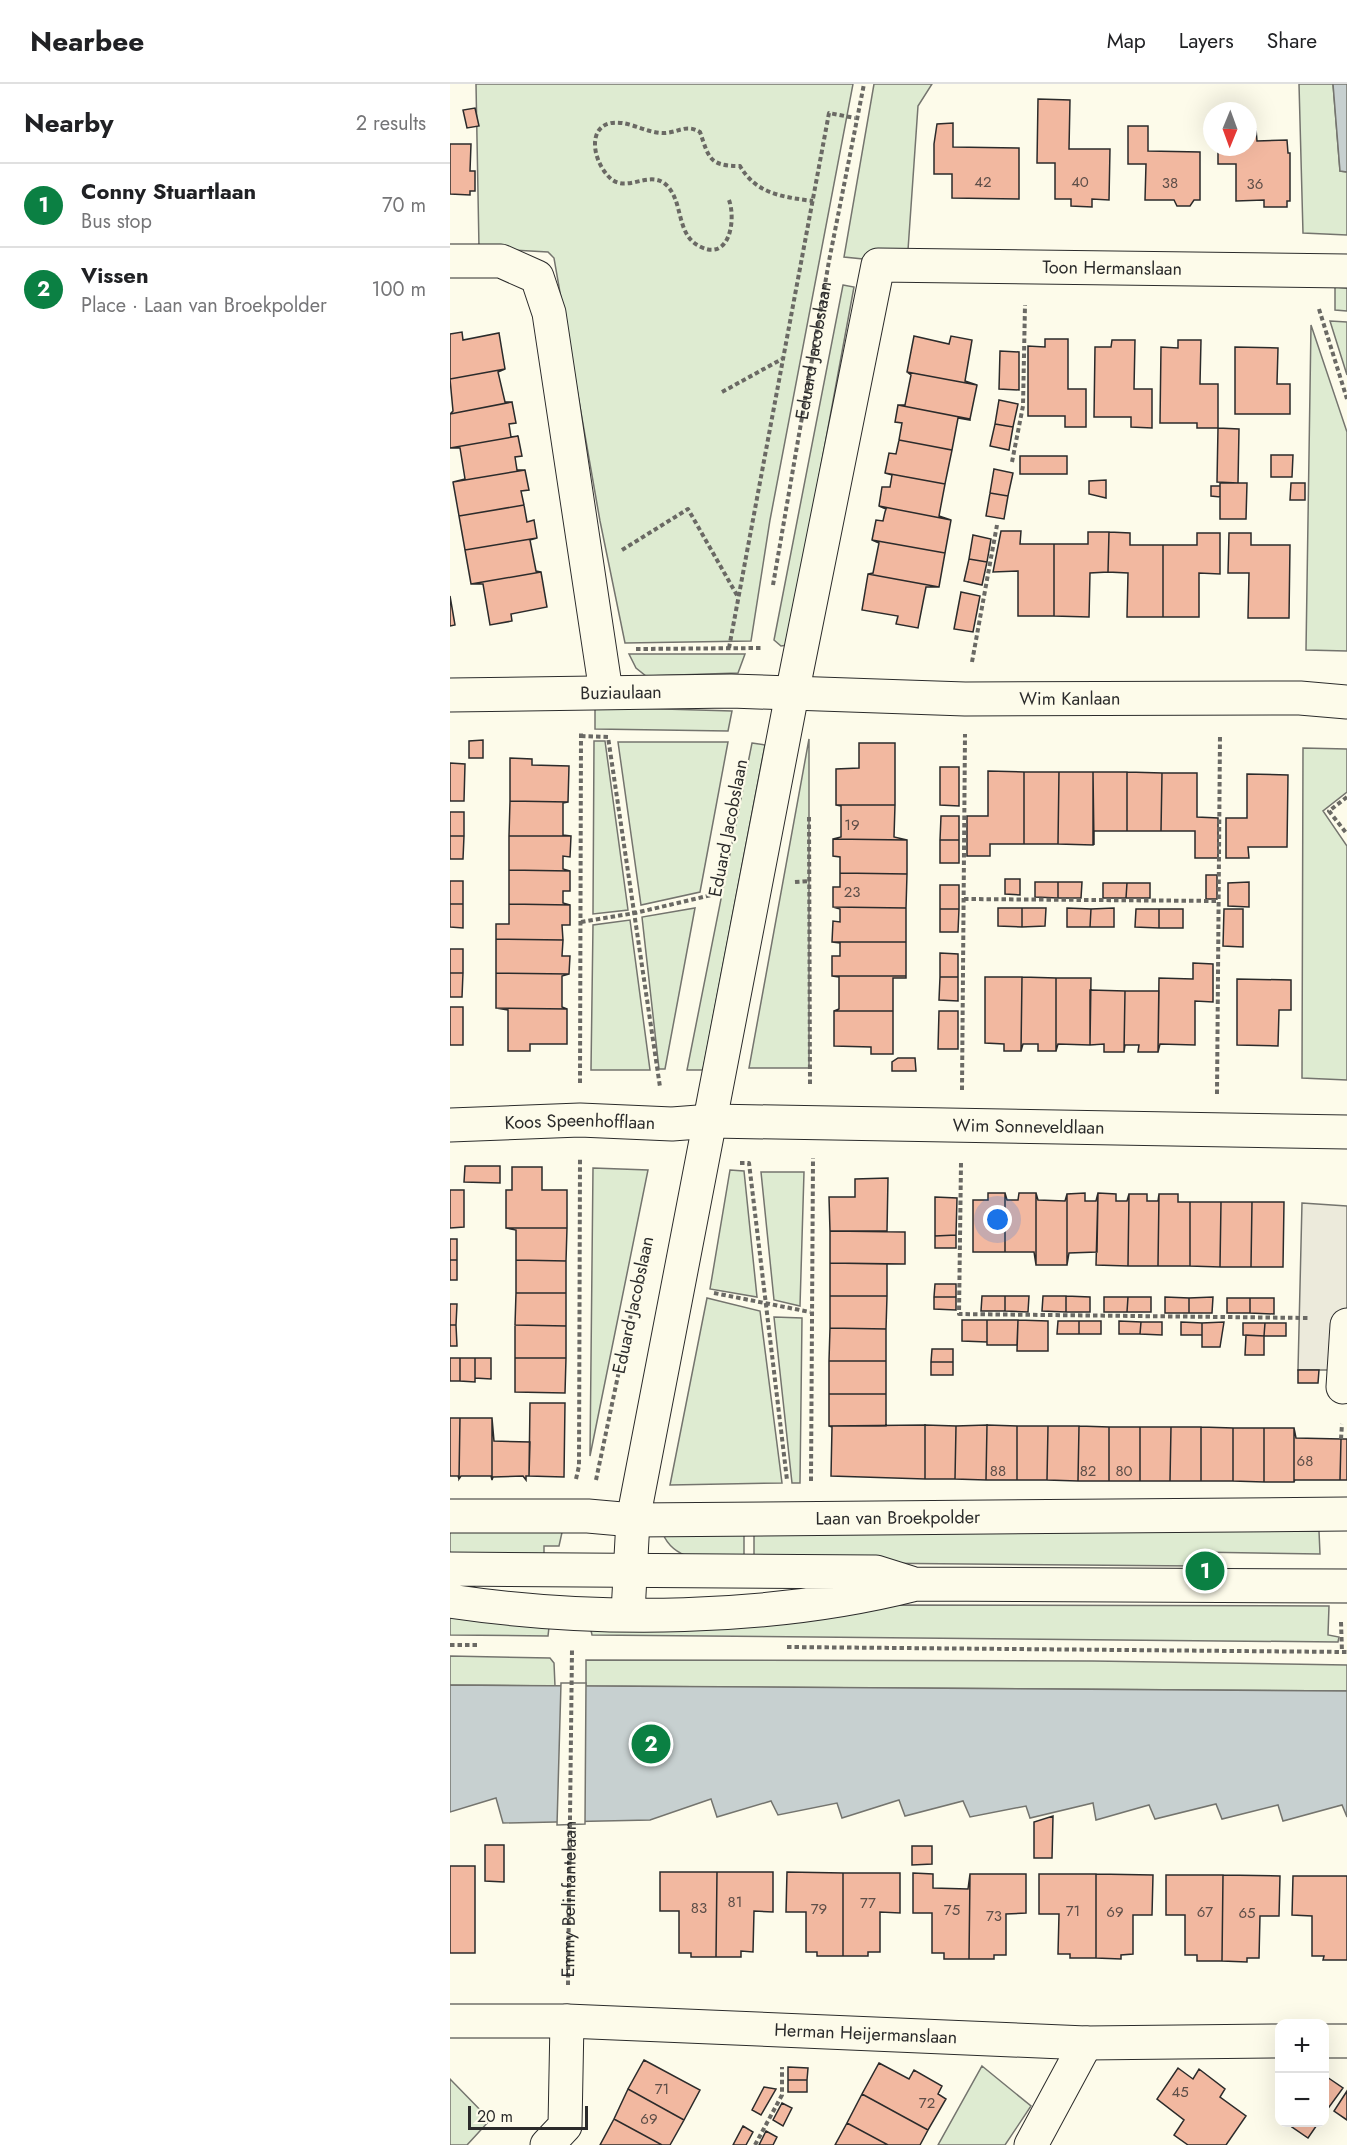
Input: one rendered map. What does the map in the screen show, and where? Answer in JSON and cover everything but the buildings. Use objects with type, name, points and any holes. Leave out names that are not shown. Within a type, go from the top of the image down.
[{"type":"street","points":[[450,261],[501,261],[537,277],[549,313],[606,692]]},
{"type":"street","name":"Toon Hermanslaan","points":[[792,693],[878,265],[1333,270]]},
{"type":"street","name":"Buziaulaan","points":[[450,695],[606,692],[792,693]]},
{"type":"street","points":[[628,1613],[633,1520],[757,887],[792,693]]},
{"type":"street","name":"Wim Kanlaan","points":[[792,693],[965,699],[1300,698],[1347,702]]},
{"type":"street","name":"Koos Speenhofflaan","points":[[450,1125],[580,1120],[665,1124],[712,1121]]},
{"type":"street","name":"Wim Sonneveldlaan","points":[[712,1121],[1347,1132]]},
{"type":"street","points":[[1343,1388],[1347,1325]]},
{"type":"street","name":"Laan van Broekpolder","points":[[450,1516],[588,1516],[633,1520],[1347,1514]]},
{"type":"street","points":[[450,1569],[876,1572],[916,1584]]},
{"type":"street","points":[[450,1601],[544,1611],[701,1615],[873,1595],[916,1584],[1347,1586]]},
{"type":"street","name":"Herman Heijermanslaan","points":[[450,2020],[567,2021],[1086,2043],[1275,2041]]},
{"type":"street","points":[[547,2145],[565,2126],[567,2021]]},
{"type":"street","points":[[1329,2041],[1347,2041]]},
{"type":"street","points":[[1031,2145],[1086,2043]]},
{"type":"path","name":"Eduard Jacobslaan","points":[[772,590],[855,118],[864,84]]},
{"type":"path","points":[[729,648],[829,113],[855,118]]},
{"type":"path","points":[[729,200],[733,211],[732,230],[722,247],[716,250],[702,248],[687,237],[673,191],[663,182],[645,180],[623,184],[614,182],[608,176],[601,165],[595,140],[597,131],[604,123],[614,121],[659,133],[684,127],[693,128],[700,132],[706,154],[715,163],[740,166],[748,181],[763,190],[813,201]]},
{"type":"path","points":[[1012,462],[1023,406],[1025,267]]},
{"type":"path","points":[[1333,270],[1319,311],[1347,399]]},
{"type":"path","points":[[722,392],[783,358]]},
{"type":"path","points":[[623,561],[621,550],[688,509],[738,597]]},
{"type":"path","points":[[997,525],[965,699],[959,1314],[1312,1318]]},
{"type":"path","points":[[755,693],[764,636]]},
{"type":"path","points":[[635,638],[637,649]]},
{"type":"path","points":[[599,649],[762,648]]},
{"type":"path","points":[[1218,1128],[1221,698]]},
{"type":"path","points":[[581,736],[608,736],[665,1124]]},
{"type":"path","points":[[1347,797],[1329,811],[1347,834]]},
{"type":"path","points":[[580,922],[635,913],[757,887],[809,881]]},
{"type":"path","name":"Eduard Jacobslaan","points":[[713,906],[717,883]]},
{"type":"path","points":[[963,899],[1219,901]]},
{"type":"path","points":[[703,1163],[749,1163],[764,1303],[792,1518]]},
{"type":"path","points":[[679,1285],[810,1312]]},
{"type":"path","name":"Eduard Jacobslaan","points":[[588,1516],[633,1309]]},
{"type":"path","points":[[450,1645],[483,1645]]},
{"type":"path","name":"Emmy Belinfantelaan","points":[[567,2021],[572,1846],[572,1646]]},
{"type":"path","points":[[785,1647],[1347,1652]]},
{"type":"path","points":[[755,2145],[782,2095],[782,2031]]},
{"type":"green space","points":[[476,84],[853,84],[770,520],[751,641],[625,643],[600,521],[554,258],[548,252],[479,248]]},
{"type":"green space","points":[[874,84],[932,84],[918,106],[908,250],[873,260],[844,257]]},
{"type":"green space","points":[[1299,84],[1333,84],[1340,171],[1347,172],[1347,235],[1303,233]]},
{"type":"green space","points":[[843,285],[854,287],[788,645],[781,646],[774,640]]},
{"type":"green space","points":[[1335,287],[1347,288],[1347,311],[1335,310]]},
{"type":"green space","points":[[1330,321],[1347,322],[1347,375]]},
{"type":"green space","points":[[1311,325],[1347,432],[1347,651],[1306,650]]},
{"type":"green space","points":[[629,654],[745,654],[738,673],[646,676],[636,668]]},
{"type":"green space","points":[[595,707],[732,711],[728,731],[595,729]]},
{"type":"green space","points":[[809,739],[809,1068],[749,1068]]},
{"type":"green space","points":[[594,741],[605,741],[628,910],[593,914]]},
{"type":"green space","points":[[618,742],[728,742],[700,892],[641,905]]},
{"type":"green space","points":[[752,743],[765,745],[703,1070],[687,1070]]},
{"type":"green space","points":[[1303,748],[1347,749],[1347,792],[1323,811],[1347,846],[1347,1080],[1302,1078]]},
{"type":"green space","points":[[695,908],[665,1069],[659,1069],[642,917]]},
{"type":"green space","points":[[630,920],[650,1070],[591,1070],[593,925]]},
{"type":"green space","points":[[593,1168],[648,1170],[590,1456]]},
{"type":"green space","points":[[730,1170],[744,1171],[757,1297],[710,1289]]},
{"type":"green space","points":[[761,1172],[804,1172],[800,1306],[774,1300]]},
{"type":"green space","points":[[707,1298],[760,1311],[782,1483],[670,1485]]},
{"type":"green space","points":[[774,1317],[802,1318],[800,1483],[792,1483]]},
{"type":"green space","points":[[450,1525],[563,1528],[559,1546],[544,1546],[544,1559],[450,1559]]},
{"type":"green space","points":[[754,1529],[1319,1531],[1320,1554],[1196,1552],[1195,1566],[754,1562]]},
{"type":"green space","points":[[744,1530],[744,1562],[698,1559],[687,1556],[669,1544],[663,1534]]},
{"type":"green space","points":[[891,1605],[1329,1606],[1328,1635],[1339,1637],[1338,1642],[592,1635],[590,1626]]},
{"type":"green space","points":[[450,1613],[549,1627],[548,1636],[450,1635]]},
{"type":"green space","points":[[450,1656],[550,1658],[554,1663],[555,1686],[450,1685]]},
{"type":"green space","points":[[586,1660],[1093,1661],[1347,1665],[1347,1691],[586,1686]]},
{"type":"green space","points":[[982,2066],[1031,2106],[1005,2145],[938,2145]]},
{"type":"green space","points":[[450,2079],[490,2120],[467,2145],[450,2145]]},
{"type":"shaded area","points":[[1333,84],[1347,84],[1347,172],[1340,171]]},
{"type":"shaded area","points":[[1302,1203],[1347,1206],[1347,1370],[1298,1370]]},
{"type":"shaded area","points":[[450,1685],[1347,1691],[1347,1817],[1342,1805],[1283,1821],[1278,1805],[1222,1819],[1216,1804],[1155,1819],[1149,1805],[1096,1820],[1093,1803],[1030,1818],[1026,1806],[970,1817],[963,1801],[905,1816],[899,1800],[842,1818],[837,1803],[778,1815],[771,1801],[717,1817],[711,1799],[650,1820],[503,1823],[496,1798],[450,1812]]},
{"type":"pier","points":[[561,1683],[586,1683],[585,1824],[557,1825]]},
{"type":"place","name":"Conny Stuartlaan","points":[[1205,1571]]},
{"type":"place","name":"Vissen","points":[[651,1744]]}]
